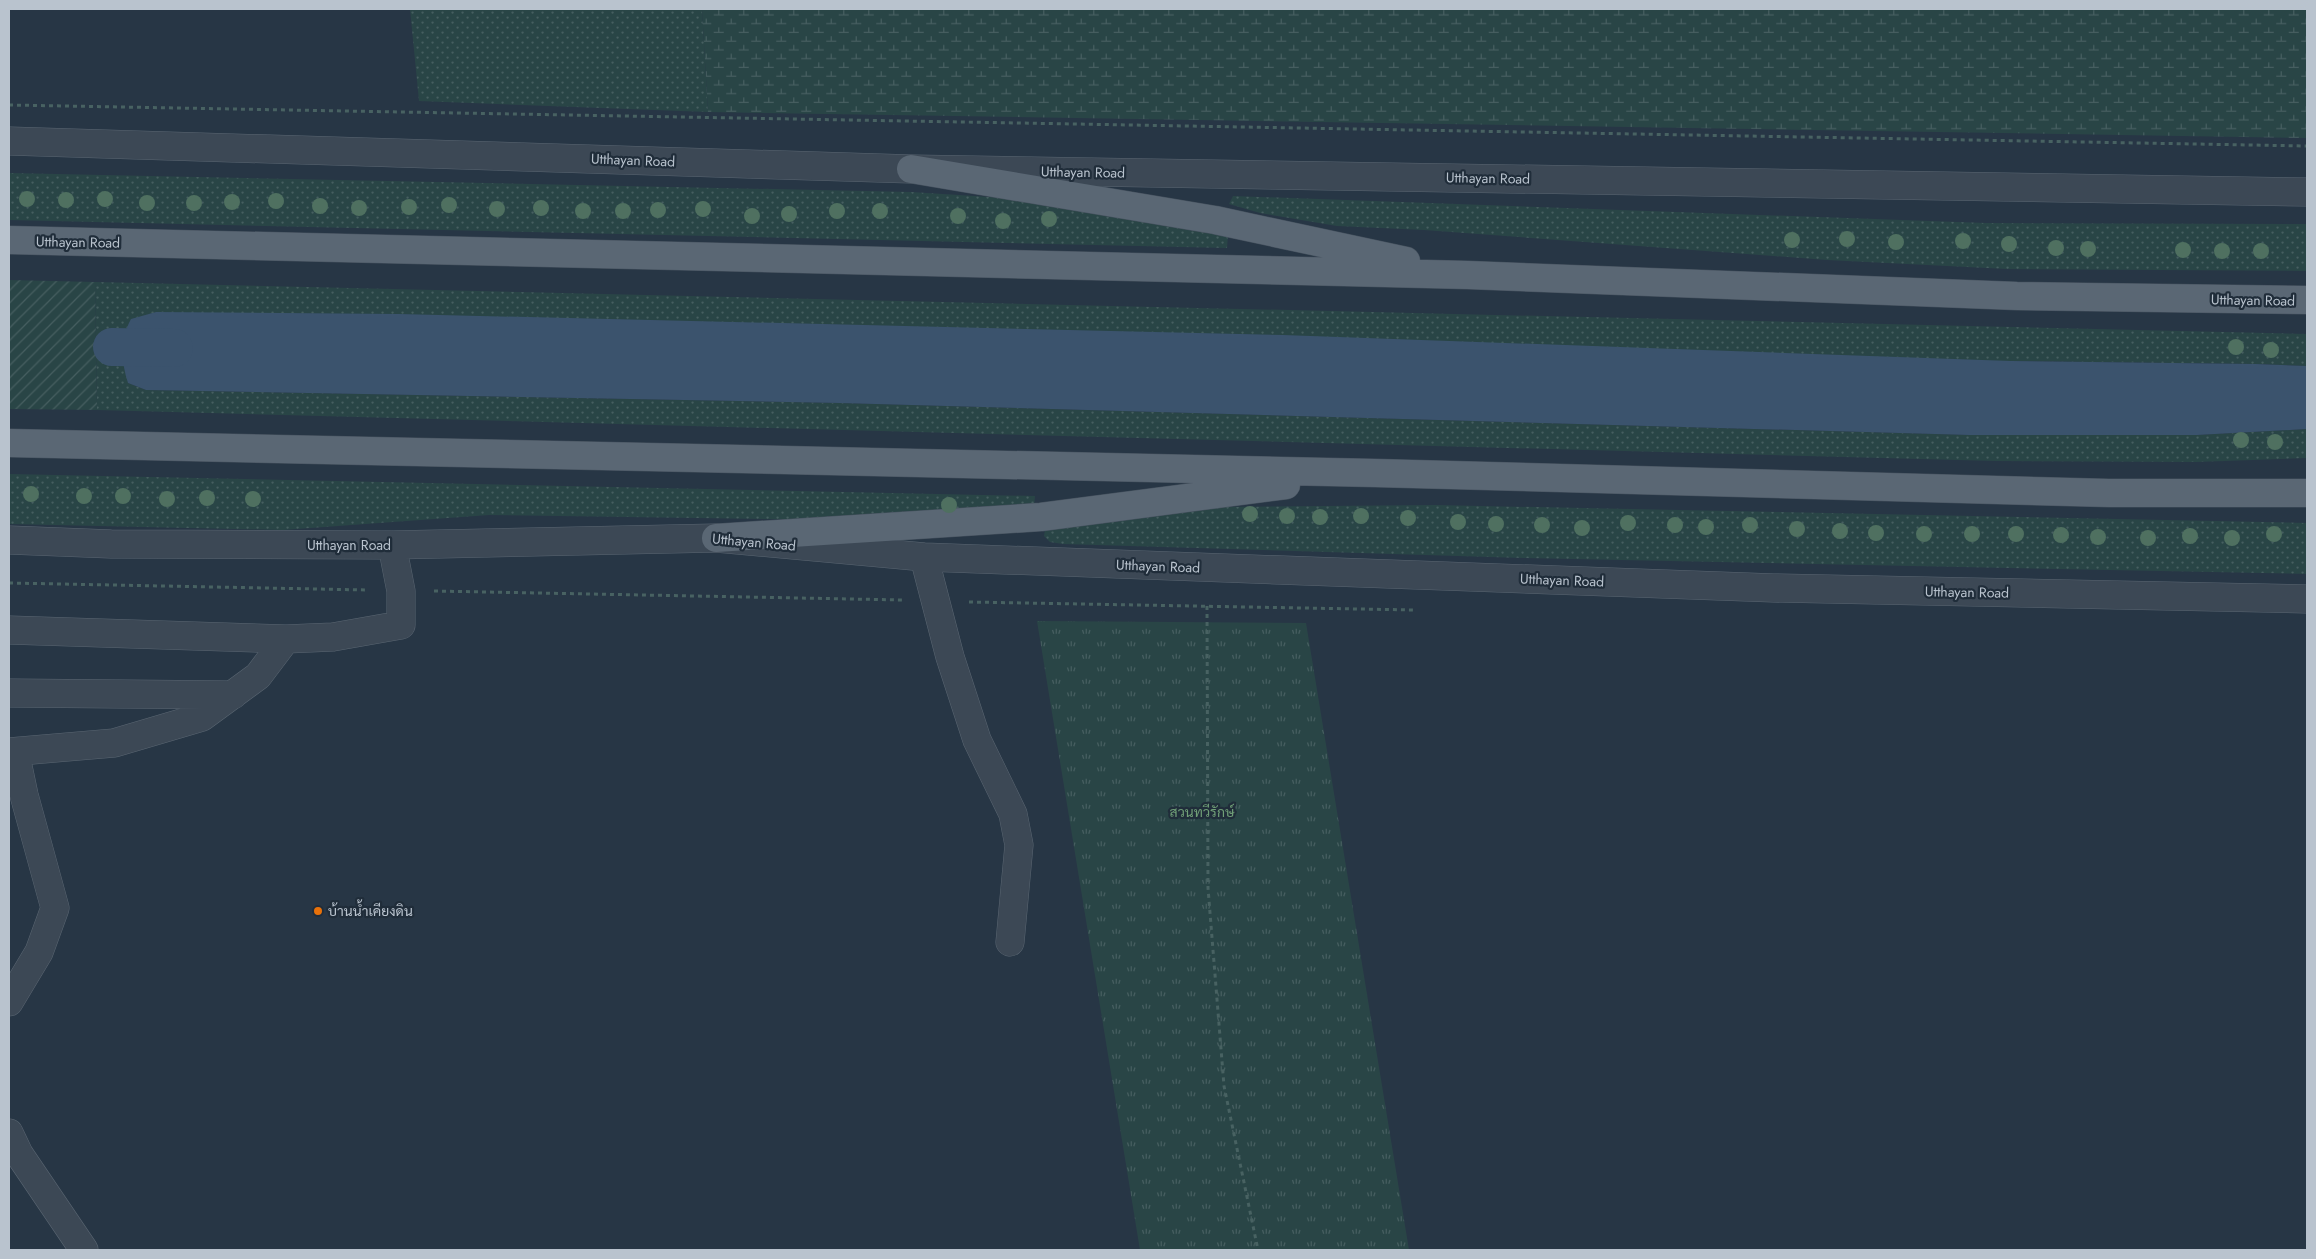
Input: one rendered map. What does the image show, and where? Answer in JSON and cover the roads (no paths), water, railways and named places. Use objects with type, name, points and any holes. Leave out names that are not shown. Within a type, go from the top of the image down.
[{"type":"main road","points":[[911,169],[1215,220],[1468,275]]},
{"type":"main road","name":"Utthayan Road","points":[[9,240],[1468,275],[2017,296],[2307,300]]},
{"type":"main road","points":[[9,443],[1374,473],[2109,492],[2307,493]]},
{"type":"main road","points":[[716,538],[1041,517],[1374,473]]},
{"type":"street","name":"Utthayan Road","points":[[9,141],[911,169],[2307,192]]},
{"type":"street","name":"Utthayan Road","points":[[9,540],[111,544],[392,545],[716,538],[924,558],[1764,587],[2307,599]]},
{"type":"street","points":[[9,630],[286,639],[333,637],[401,625],[401,591],[392,545]]},
{"type":"street","points":[[924,558],[937,601],[950,656],[977,740],[1013,814],[1019,845],[1010,942]]},
{"type":"street","points":[[9,1002],[39,952],[55,908],[12,752],[114,743],[202,718],[258,676],[286,639]]},
{"type":"street","points":[[9,693],[233,695]]},
{"type":"street","points":[[9,1132],[19,1154],[84,1250]]},
{"type":"water","points":[[156,312],[399,314],[1283,335],[2011,361],[2307,366],[2307,429],[2197,435],[1969,435],[839,403],[146,390],[128,383],[123,359],[123,343],[131,319]]},
{"type":"waterway","points":[[112,347],[174,348]]},
{"type":"place","name":"บ้านน้ำเคียงดิน","points":[[318,911]]},
{"type":"park label","name":"สวนทวีรักษ์","points":[[1202,812]]}]
